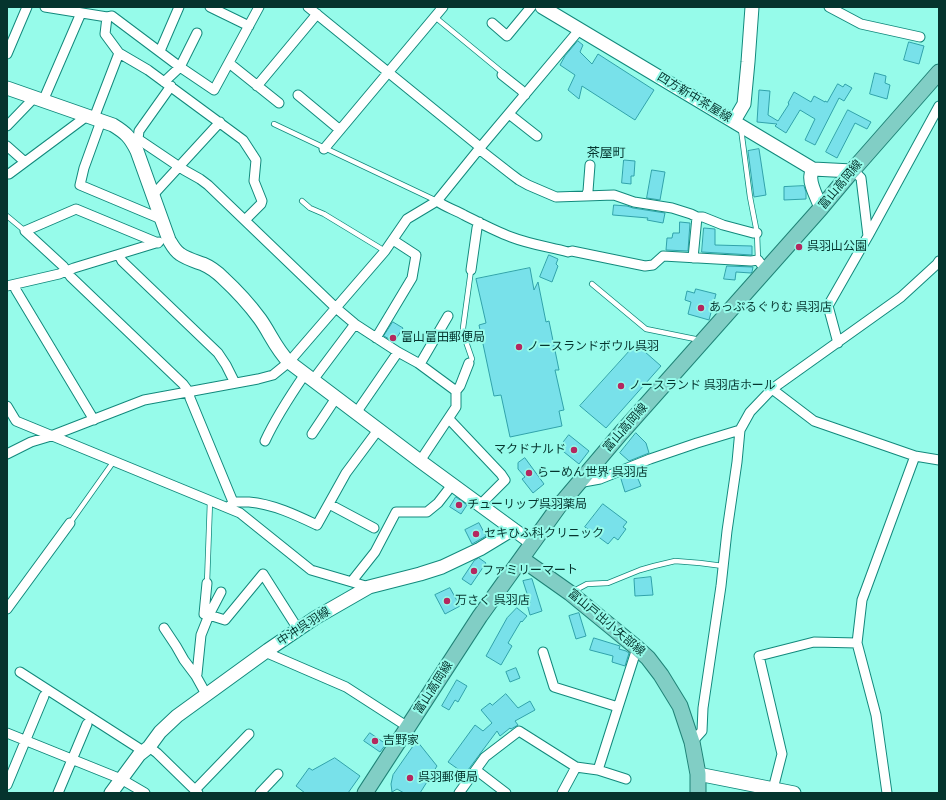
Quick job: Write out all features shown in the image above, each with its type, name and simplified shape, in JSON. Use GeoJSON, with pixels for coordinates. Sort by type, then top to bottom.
{"type":"FeatureCollection","features":[{"type":"Feature","properties":{"kind":"main road","name":"四方新中茶屋線"},"geometry":{"type":"LineString","coordinates":[[542,7],[813,169],[852,171]]}},
{"type":"Feature","properties":{"kind":"main road"},"geometry":{"type":"LineString","coordinates":[[737,123],[744,104],[752,7]]}},
{"type":"Feature","properties":{"kind":"main road","name":"富山高岡線"},"geometry":{"type":"LineString","coordinates":[[365,793],[480,616],[559,506],[621,433],[704,341],[763,264],[822,208],[852,171],[939,72]]}},
{"type":"Feature","properties":{"kind":"main road"},"geometry":{"type":"LineString","coordinates":[[7,88],[113,125],[134,138],[137,151],[161,219],[164,241],[181,255],[208,267],[223,278],[245,301],[260,320],[275,345],[289,362],[480,506],[532,543]]}},
{"type":"Feature","properties":{"kind":"main road"},"geometry":{"type":"LineString","coordinates":[[813,169],[810,175],[811,180],[815,194],[822,208]]}},
{"type":"Feature","properties":{"kind":"main road","name":"中沖呉羽線"},"geometry":{"type":"LineString","coordinates":[[111,793],[139,755],[177,716],[265,652],[315,618],[369,587],[442,567],[480,549],[513,529]]}},
{"type":"Feature","properties":{"kind":"main road","name":"富山戸出小矢部線"},"geometry":{"type":"LineString","coordinates":[[522,559],[570,593],[637,648],[648,658],[661,675],[680,706],[692,742],[698,774],[698,793]]}},
{"type":"Feature","properties":{"kind":"main road"},"geometry":{"type":"LineString","coordinates":[[698,774],[794,793]]}},
{"type":"Feature","properties":{"kind":"street"},"geometry":{"type":"LineString","coordinates":[[7,54],[27,7]]}},
{"type":"Feature","properties":{"kind":"street"},"geometry":{"type":"LineString","coordinates":[[46,7],[81,13],[111,13],[180,67],[214,90],[260,7]]}},
{"type":"Feature","properties":{"kind":"street"},"geometry":{"type":"LineString","coordinates":[[160,51],[179,7]]}},
{"type":"Feature","properties":{"kind":"street"},"geometry":{"type":"LineString","coordinates":[[210,7],[249,26]]}},
{"type":"Feature","properties":{"kind":"street"},"geometry":{"type":"LineString","coordinates":[[308,7],[511,174],[528,185],[556,197],[614,195],[634,202],[672,208],[723,225],[757,233]]}},
{"type":"Feature","properties":{"kind":"street"},"geometry":{"type":"LineString","coordinates":[[324,149],[443,7]]}},
{"type":"Feature","properties":{"kind":"street"},"geometry":{"type":"LineString","coordinates":[[492,23],[507,36],[531,7]]}},
{"type":"Feature","properties":{"kind":"street"},"geometry":{"type":"LineString","coordinates":[[829,7],[861,24],[920,37]]}},
{"type":"Feature","properties":{"kind":"street"},"geometry":{"type":"LineString","coordinates":[[7,126],[39,100],[81,13]]}},
{"type":"Feature","properties":{"kind":"street"},"geometry":{"type":"LineString","coordinates":[[111,13],[105,34],[119,53],[148,70],[220,122],[243,140],[256,160],[254,181],[262,201],[261,204],[245,220]]}},
{"type":"Feature","properties":{"kind":"street"},"geometry":{"type":"LineString","coordinates":[[257,86],[317,14]]}},
{"type":"Feature","properties":{"kind":"street"},"geometry":{"type":"LineString","coordinates":[[7,454],[30,442],[51,436],[144,400],[273,375],[289,362],[385,251],[407,219],[437,201],[580,29]]}},
{"type":"Feature","properties":{"kind":"street"},"geometry":{"type":"LineString","coordinates":[[197,33],[180,67],[167,84],[134,138],[208,185],[336,308],[355,324],[398,352],[420,364],[456,391]]}},
{"type":"Feature","properties":{"kind":"street"},"geometry":{"type":"LineString","coordinates":[[119,53],[94,118],[87,161],[80,184],[161,219]]}},
{"type":"Feature","properties":{"kind":"street"},"geometry":{"type":"LineString","coordinates":[[230,63],[279,103]]}},
{"type":"Feature","properties":{"kind":"street"},"geometry":{"type":"LineString","coordinates":[[502,75],[525,95]]}},
{"type":"Feature","properties":{"kind":"street"},"geometry":{"type":"LineString","coordinates":[[298,95],[340,130]]}},
{"type":"Feature","properties":{"kind":"street"},"geometry":{"type":"LineString","coordinates":[[838,343],[828,306],[939,106]]}},
{"type":"Feature","properties":{"kind":"street"},"geometry":{"type":"LineString","coordinates":[[509,114],[537,136]]}},
{"type":"Feature","properties":{"kind":"street"},"geometry":{"type":"LineString","coordinates":[[9,174],[25,162],[94,118]]}},
{"type":"Feature","properties":{"kind":"street"},"geometry":{"type":"LineString","coordinates":[[153,195],[220,122]]}},
{"type":"Feature","properties":{"kind":"street"},"geometry":{"type":"LineString","coordinates":[[7,146],[25,162]]}},
{"type":"Feature","properties":{"kind":"street"},"geometry":{"type":"LineString","coordinates":[[586,196],[588,190],[590,165]]}},
{"type":"Feature","properties":{"kind":"street"},"geometry":{"type":"LineString","coordinates":[[852,171],[859,175],[860,178],[868,236]]}},
{"type":"Feature","properties":{"kind":"street"},"geometry":{"type":"LineString","coordinates":[[437,201],[511,237],[568,252],[572,251],[645,266],[653,265],[663,256],[751,261],[763,264]]}},
{"type":"Feature","properties":{"kind":"street"},"geometry":{"type":"LineString","coordinates":[[164,241],[76,209],[24,231],[63,266],[67,272],[183,384],[189,392],[230,505],[311,570],[369,587]]}},
{"type":"Feature","properties":{"kind":"street"},"geometry":{"type":"LineString","coordinates":[[693,258],[697,217]]}},
{"type":"Feature","properties":{"kind":"street"},"geometry":{"type":"LineString","coordinates":[[472,270],[479,222]]}},
{"type":"Feature","properties":{"kind":"street"},"geometry":{"type":"LineString","coordinates":[[376,338],[412,278],[416,255],[393,240]]}},
{"type":"Feature","properties":{"kind":"street"},"geometry":{"type":"LineString","coordinates":[[11,286],[67,272],[74,268],[164,241]]}},
{"type":"Feature","properties":{"kind":"street"},"geometry":{"type":"LineString","coordinates":[[118,255],[122,261],[218,353],[235,383]]}},
{"type":"Feature","properties":{"kind":"street"},"geometry":{"type":"LineString","coordinates":[[692,742],[702,731],[703,708],[721,586],[731,502],[738,462],[740,430],[750,412],[772,389],[901,297],[939,261]]}},
{"type":"Feature","properties":{"kind":"street"},"geometry":{"type":"LineString","coordinates":[[11,286],[16,290],[94,420]]}},
{"type":"Feature","properties":{"kind":"street"},"geometry":{"type":"LineString","coordinates":[[420,364],[448,316]]}},
{"type":"Feature","properties":{"kind":"street"},"geometry":{"type":"LineString","coordinates":[[265,441],[284,405],[355,324]]}},
{"type":"Feature","properties":{"kind":"street"},"geometry":{"type":"LineString","coordinates":[[356,413],[398,352]]}},
{"type":"Feature","properties":{"kind":"street"},"geometry":{"type":"LineString","coordinates":[[420,461],[456,407],[456,391],[460,386],[469,362]]}},
{"type":"Feature","properties":{"kind":"street"},"geometry":{"type":"LineString","coordinates":[[772,389],[814,421],[915,456],[939,460]]}},
{"type":"Feature","properties":{"kind":"street"},"geometry":{"type":"LineString","coordinates":[[312,434],[336,398]]}},
{"type":"Feature","properties":{"kind":"street"},"geometry":{"type":"LineString","coordinates":[[7,406],[16,421],[210,501],[230,505],[249,502],[296,515],[317,525],[346,473],[378,430]]}},
{"type":"Feature","properties":{"kind":"street"},"geometry":{"type":"LineString","coordinates":[[449,419],[505,480],[480,506]]}},
{"type":"Feature","properties":{"kind":"street"},"geometry":{"type":"LineString","coordinates":[[578,484],[600,479],[650,458],[697,442],[740,430]]}},
{"type":"Feature","properties":{"kind":"street"},"geometry":{"type":"LineString","coordinates":[[887,793],[876,715],[857,643],[862,600],[915,456]]}},
{"type":"Feature","properties":{"kind":"street"},"geometry":{"type":"LineString","coordinates":[[352,581],[375,552],[396,512],[427,512],[438,503],[452,485]]}},
{"type":"Feature","properties":{"kind":"street"},"geometry":{"type":"LineString","coordinates":[[329,504],[374,528]]}},
{"type":"Feature","properties":{"kind":"street"},"geometry":{"type":"LineString","coordinates":[[7,609],[70,523]]}},
{"type":"Feature","properties":{"kind":"street"},"geometry":{"type":"LineString","coordinates":[[207,583],[204,614],[225,620],[263,574],[298,630]]}},
{"type":"Feature","properties":{"kind":"street"},"geometry":{"type":"LineString","coordinates":[[196,676],[201,635],[221,592]]}},
{"type":"Feature","properties":{"kind":"street"},"geometry":{"type":"LineString","coordinates":[[164,628],[196,676],[206,694]]}},
{"type":"Feature","properties":{"kind":"street"},"geometry":{"type":"LineString","coordinates":[[774,789],[782,754],[759,656],[814,642],[857,643]]}},
{"type":"Feature","properties":{"kind":"street"},"geometry":{"type":"LineString","coordinates":[[598,770],[637,648]]}},
{"type":"Feature","properties":{"kind":"street"},"geometry":{"type":"LineString","coordinates":[[265,652],[346,687],[408,726]]}},
{"type":"Feature","properties":{"kind":"street"},"geometry":{"type":"LineString","coordinates":[[543,652],[554,687],[618,707]]}},
{"type":"Feature","properties":{"kind":"street"},"geometry":{"type":"LineString","coordinates":[[20,672],[146,749],[157,753],[197,791],[249,734]]}},
{"type":"Feature","properties":{"kind":"street"},"geometry":{"type":"LineString","coordinates":[[7,785],[44,696]]}},
{"type":"Feature","properties":{"kind":"street"},"geometry":{"type":"LineString","coordinates":[[58,793],[87,724]]}},
{"type":"Feature","properties":{"kind":"street"},"geometry":{"type":"LineString","coordinates":[[459,793],[485,757],[519,731],[576,767],[598,770],[626,779]]}},
{"type":"Feature","properties":{"kind":"street"},"geometry":{"type":"LineString","coordinates":[[7,732],[121,778],[145,793]]}},
{"type":"Feature","properties":{"kind":"street"},"geometry":{"type":"LineString","coordinates":[[562,793],[576,767]]}},
{"type":"Feature","properties":{"kind":"street"},"geometry":{"type":"LineString","coordinates":[[476,770],[506,793]]}},
{"type":"Feature","properties":{"kind":"street"},"geometry":{"type":"LineString","coordinates":[[260,793],[278,774]]}},
{"type":"Feature","properties":{"kind":"lane"},"geometry":{"type":"LineString","coordinates":[[435,17],[503,73],[502,75]]}},
{"type":"Feature","properties":{"kind":"lane"},"geometry":{"type":"LineString","coordinates":[[737,123],[763,264]]}},
{"type":"Feature","properties":{"kind":"lane"},"geometry":{"type":"LineString","coordinates":[[274,124],[324,149],[437,201]]}},
{"type":"Feature","properties":{"kind":"lane"},"geometry":{"type":"LineString","coordinates":[[302,201],[310,208],[324,214],[385,251]]}},
{"type":"Feature","properties":{"kind":"lane"},"geometry":{"type":"LineString","coordinates":[[7,216],[24,231]]}},
{"type":"Feature","properties":{"kind":"lane"},"geometry":{"type":"LineString","coordinates":[[469,362],[472,359],[464,336],[463,328],[472,270]]}},
{"type":"Feature","properties":{"kind":"lane"},"geometry":{"type":"LineString","coordinates":[[592,284],[646,329],[704,341]]}},
{"type":"Feature","properties":{"kind":"lane"},"geometry":{"type":"LineString","coordinates":[[70,523],[114,461]]}},
{"type":"Feature","properties":{"kind":"lane"},"geometry":{"type":"LineString","coordinates":[[207,583],[210,501]]}},
{"type":"Feature","properties":{"kind":"lane"},"geometry":{"type":"LineString","coordinates":[[570,593],[587,584],[608,583],[640,570],[675,561],[723,566]]}},
{"type":"Feature","properties":{"kind":"building"},"geometry":{"type":"Polygon","coordinates":[[[578,41],[583,45],[580,52],[592,64],[598,54],[654,90],[635,120],[582,86],[579,99],[568,90],[575,75],[560,65],[565,56],[578,41]]]}},
{"type":"Feature","properties":{"kind":"building"},"geometry":{"type":"Polygon","coordinates":[[[909,42],[924,46],[919,64],[904,60],[909,42]]]}},
{"type":"Feature","properties":{"kind":"building"},"geometry":{"type":"Polygon","coordinates":[[[875,73],[886,76],[885,83],[890,85],[887,99],[870,94],[875,73]]]}},
{"type":"Feature","properties":{"kind":"building"},"geometry":{"type":"Polygon","coordinates":[[[838,84],[843,87],[845,84],[852,88],[844,101],[839,98],[815,145],[805,140],[815,119],[800,110],[786,133],[775,126],[777,124],[757,122],[759,90],[770,91],[768,115],[778,121],[789,104],[788,103],[794,92],[811,102],[814,96],[827,102],[838,84]]]}},
{"type":"Feature","properties":{"kind":"building"},"geometry":{"type":"Polygon","coordinates":[[[848,110],[871,122],[867,129],[855,123],[837,158],[826,152],[848,110]]]}},
{"type":"Feature","properties":{"kind":"building"},"geometry":{"type":"Polygon","coordinates":[[[759,149],[766,195],[754,197],[748,151],[759,149]]]}},
{"type":"Feature","properties":{"kind":"building"},"geometry":{"type":"Polygon","coordinates":[[[624,160],[635,161],[634,176],[631,176],[631,184],[622,183],[624,160]]]}},
{"type":"Feature","properties":{"kind":"building"},"geometry":{"type":"Polygon","coordinates":[[[652,170],[665,172],[660,200],[647,198],[652,170]]]}},
{"type":"Feature","properties":{"kind":"building"},"geometry":{"type":"Polygon","coordinates":[[[804,186],[806,199],[784,200],[784,187],[804,186]]]}},
{"type":"Feature","properties":{"kind":"building"},"geometry":{"type":"Polygon","coordinates":[[[614,205],[665,213],[663,223],[647,220],[648,218],[613,215],[614,205]]]}},
{"type":"Feature","properties":{"kind":"building"},"geometry":{"type":"Polygon","coordinates":[[[680,222],[690,223],[688,251],[666,250],[667,238],[672,238],[673,233],[679,233],[680,222]]]}},
{"type":"Feature","properties":{"kind":"building"},"geometry":{"type":"Polygon","coordinates":[[[704,228],[715,229],[715,245],[752,246],[752,255],[702,252],[704,228]]]}},
{"type":"Feature","properties":{"kind":"building"},"geometry":{"type":"Polygon","coordinates":[[[549,255],[558,259],[556,264],[558,266],[552,282],[540,277],[549,255]]]}},
{"type":"Feature","properties":{"kind":"building"},"geometry":{"type":"Polygon","coordinates":[[[727,266],[753,267],[751,273],[736,272],[735,280],[724,279],[727,266]]]}},
{"type":"Feature","properties":{"kind":"building","name":"ノースランドボウル呉羽"},"geometry":{"type":"Polygon","coordinates":[[[530,268],[534,290],[538,282],[546,322],[549,321],[559,370],[555,370],[564,410],[559,411],[562,426],[510,437],[501,395],[494,396],[479,325],[486,323],[476,279],[530,268]]]}},
{"type":"Feature","properties":{"kind":"building","name":"あっぷるぐりむ 呉羽店"},"geometry":{"type":"Polygon","coordinates":[[[696,289],[716,294],[709,320],[688,314],[691,302],[685,300],[687,291],[694,293],[696,289]]]}},
{"type":"Feature","properties":{"kind":"building"},"geometry":{"type":"Polygon","coordinates":[[[393,322],[403,328],[394,342],[384,336],[393,322]]]}},
{"type":"Feature","properties":{"kind":"building","name":"ノースランド 呉羽店ホール"},"geometry":{"type":"Polygon","coordinates":[[[636,344],[661,366],[606,428],[580,406],[636,344]]]}},
{"type":"Feature","properties":{"kind":"building"},"geometry":{"type":"Polygon","coordinates":[[[636,433],[646,443],[649,453],[629,461],[620,453],[636,433]]]}},
{"type":"Feature","properties":{"kind":"building","name":"マクドナルド"},"geometry":{"type":"Polygon","coordinates":[[[569,435],[589,451],[579,464],[559,448],[569,435]]]}},
{"type":"Feature","properties":{"kind":"building","name":"らーめん世界 呉羽店"},"geometry":{"type":"Polygon","coordinates":[[[525,458],[544,484],[533,493],[522,479],[525,477],[518,469],[518,463],[525,458]]]}},
{"type":"Feature","properties":{"kind":"building"},"geometry":{"type":"Polygon","coordinates":[[[636,474],[641,486],[625,492],[621,479],[636,474]]]}},
{"type":"Feature","properties":{"kind":"building","name":"チューリップ呉羽薬局"},"geometry":{"type":"Polygon","coordinates":[[[456,497],[467,505],[461,514],[450,507],[456,497]]]}},
{"type":"Feature","properties":{"kind":"building"},"geometry":{"type":"Polygon","coordinates":[[[603,504],[627,522],[623,527],[626,529],[618,540],[614,537],[608,544],[585,527],[603,504]]]}},
{"type":"Feature","properties":{"kind":"building","name":"セキひふ科クリニック"},"geometry":{"type":"Polygon","coordinates":[[[479,523],[486,536],[472,544],[465,530],[479,523]]]}},
{"type":"Feature","properties":{"kind":"building","name":"ファミリーマート"},"geometry":{"type":"Polygon","coordinates":[[[479,558],[486,563],[471,585],[462,579],[474,561],[479,558]]]}},
{"type":"Feature","properties":{"kind":"building"},"geometry":{"type":"Polygon","coordinates":[[[651,577],[653,595],[635,596],[634,579],[651,577]]]}},
{"type":"Feature","properties":{"kind":"building"},"geometry":{"type":"Polygon","coordinates":[[[532,579],[542,611],[530,615],[527,604],[530,603],[523,581],[532,579]]]}},
{"type":"Feature","properties":{"kind":"building","name":"万さく 呉羽店"},"geometry":{"type":"Polygon","coordinates":[[[450,588],[460,606],[445,614],[435,595],[450,588]]]}},
{"type":"Feature","properties":{"kind":"building"},"geometry":{"type":"Polygon","coordinates":[[[517,608],[527,616],[522,622],[521,621],[508,643],[512,646],[501,665],[486,656],[507,618],[517,608]]]}},
{"type":"Feature","properties":{"kind":"building"},"geometry":{"type":"Polygon","coordinates":[[[579,613],[586,636],[576,639],[569,616],[579,613]]]}},
{"type":"Feature","properties":{"kind":"building"},"geometry":{"type":"Polygon","coordinates":[[[594,638],[620,646],[619,649],[629,653],[625,666],[612,662],[613,656],[590,650],[594,638]]]}},
{"type":"Feature","properties":{"kind":"building"},"geometry":{"type":"Polygon","coordinates":[[[516,668],[520,678],[510,682],[506,672],[516,668]]]}},
{"type":"Feature","properties":{"kind":"building"},"geometry":{"type":"Polygon","coordinates":[[[457,680],[467,686],[458,702],[455,700],[449,710],[442,706],[457,680]]]}},
{"type":"Feature","properties":{"kind":"building"},"geometry":{"type":"Polygon","coordinates":[[[506,694],[518,708],[530,701],[535,710],[515,721],[518,725],[511,729],[510,728],[500,736],[497,731],[465,774],[448,762],[475,725],[483,731],[492,723],[481,710],[490,703],[492,705],[506,694]]]}},
{"type":"Feature","properties":{"kind":"building"},"geometry":{"type":"Polygon","coordinates":[[[370,733],[386,744],[380,752],[364,741],[370,733]]]}},
{"type":"Feature","properties":{"kind":"building"},"geometry":{"type":"Polygon","coordinates":[[[417,741],[437,766],[420,793],[404,793],[397,789],[392,792],[391,784],[393,775],[417,741]]]}},
{"type":"Feature","properties":{"kind":"building"},"geometry":{"type":"Polygon","coordinates":[[[335,758],[360,776],[348,793],[305,793],[296,786],[309,768],[312,770],[335,758]]]}},
{"type":"Feature","properties":{"kind":"place","name":"呉羽山公園"},"geometry":{"type":"Point","coordinates":[799,247]}},
{"type":"Feature","properties":{"kind":"place","name":"あっぷるぐりむ 呉羽店"},"geometry":{"type":"Point","coordinates":[701,308]}},
{"type":"Feature","properties":{"kind":"place","name":"富山富田郵便局"},"geometry":{"type":"Point","coordinates":[393,338]}},
{"type":"Feature","properties":{"kind":"place","name":"ノースランドボウル呉羽"},"geometry":{"type":"Point","coordinates":[519,347]}},
{"type":"Feature","properties":{"kind":"place","name":"ノースランド 呉羽店ホール"},"geometry":{"type":"Point","coordinates":[621,386]}},
{"type":"Feature","properties":{"kind":"place","name":"マクドナルド"},"geometry":{"type":"Point","coordinates":[574,450]}},
{"type":"Feature","properties":{"kind":"place","name":"らーめん世界 呉羽店"},"geometry":{"type":"Point","coordinates":[529,473]}},
{"type":"Feature","properties":{"kind":"place","name":"チューリップ呉羽薬局"},"geometry":{"type":"Point","coordinates":[459,505]}},
{"type":"Feature","properties":{"kind":"place","name":"セキひふ科クリニック"},"geometry":{"type":"Point","coordinates":[476,534]}},
{"type":"Feature","properties":{"kind":"place","name":"ファミリーマート"},"geometry":{"type":"Point","coordinates":[474,571]}},
{"type":"Feature","properties":{"kind":"place","name":"万さく 呉羽店"},"geometry":{"type":"Point","coordinates":[447,601]}},
{"type":"Feature","properties":{"kind":"place","name":"吉野家"},"geometry":{"type":"Point","coordinates":[375,741]}},
{"type":"Feature","properties":{"kind":"place","name":"呉羽郵便局"},"geometry":{"type":"Point","coordinates":[410,778]}},
{"type":"Feature","properties":{"kind":"district","name":"茶屋町"},"geometry":{"type":"Point","coordinates":[606,154]}}]}
